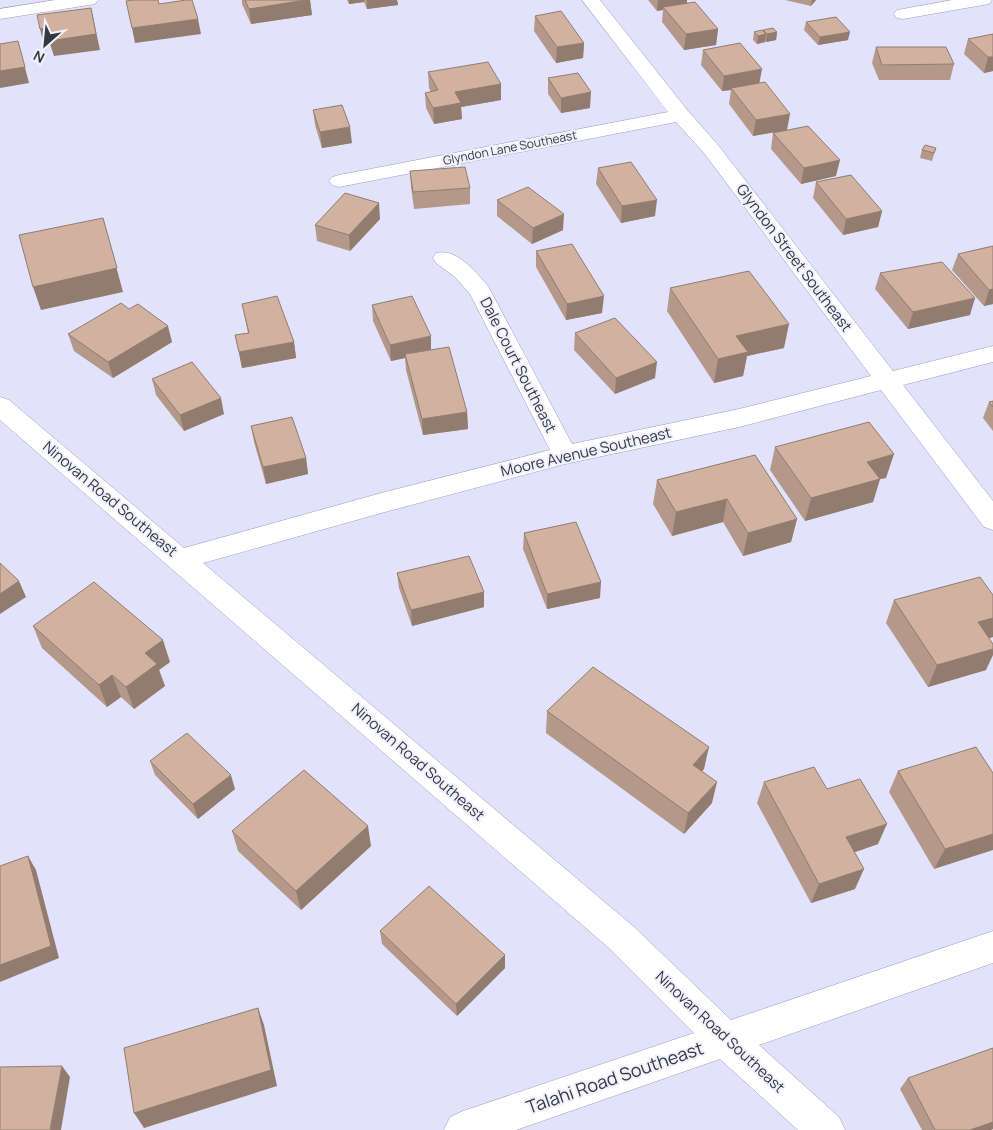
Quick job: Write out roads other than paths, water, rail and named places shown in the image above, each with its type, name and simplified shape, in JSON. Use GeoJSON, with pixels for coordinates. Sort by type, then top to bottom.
{"type":"FeatureCollection","features":[{"type":"Feature","properties":{"kind":"street"},"geometry":{"type":"LineString","coordinates":[[0,14],[90,0]]}},
{"type":"Feature","properties":{"kind":"street","name":"Glyndon Street Southeast"},"geometry":{"type":"LineString","coordinates":[[591,0],[681,115],[711,149],[993,520]]}},
{"type":"Feature","properties":{"kind":"street"},"geometry":{"type":"LineString","coordinates":[[903,14],[983,0]]}},
{"type":"Feature","properties":{"kind":"street","name":"Glyndon Lane Southeast"},"geometry":{"type":"LineString","coordinates":[[339,181],[681,115]]}},
{"type":"Feature","properties":{"kind":"street","name":"Dale Court Southeast"},"geometry":{"type":"LineString","coordinates":[[444,258],[463,272],[480,291],[565,455]]}},
{"type":"Feature","properties":{"kind":"street","name":"Moore Avenue Southeast"},"geometry":{"type":"LineString","coordinates":[[181,559],[385,502],[565,455],[739,418],[993,354]]}},
{"type":"Feature","properties":{"kind":"street","name":"Ninovan Road Southeast"},"geometry":{"type":"LineString","coordinates":[[0,406],[622,936],[726,1040],[826,1130]]}},
{"type":"Feature","properties":{"kind":"street","name":"Talahi Road Southeast"},"geometry":{"type":"LineString","coordinates":[[463,1130],[993,948]]}}]}
